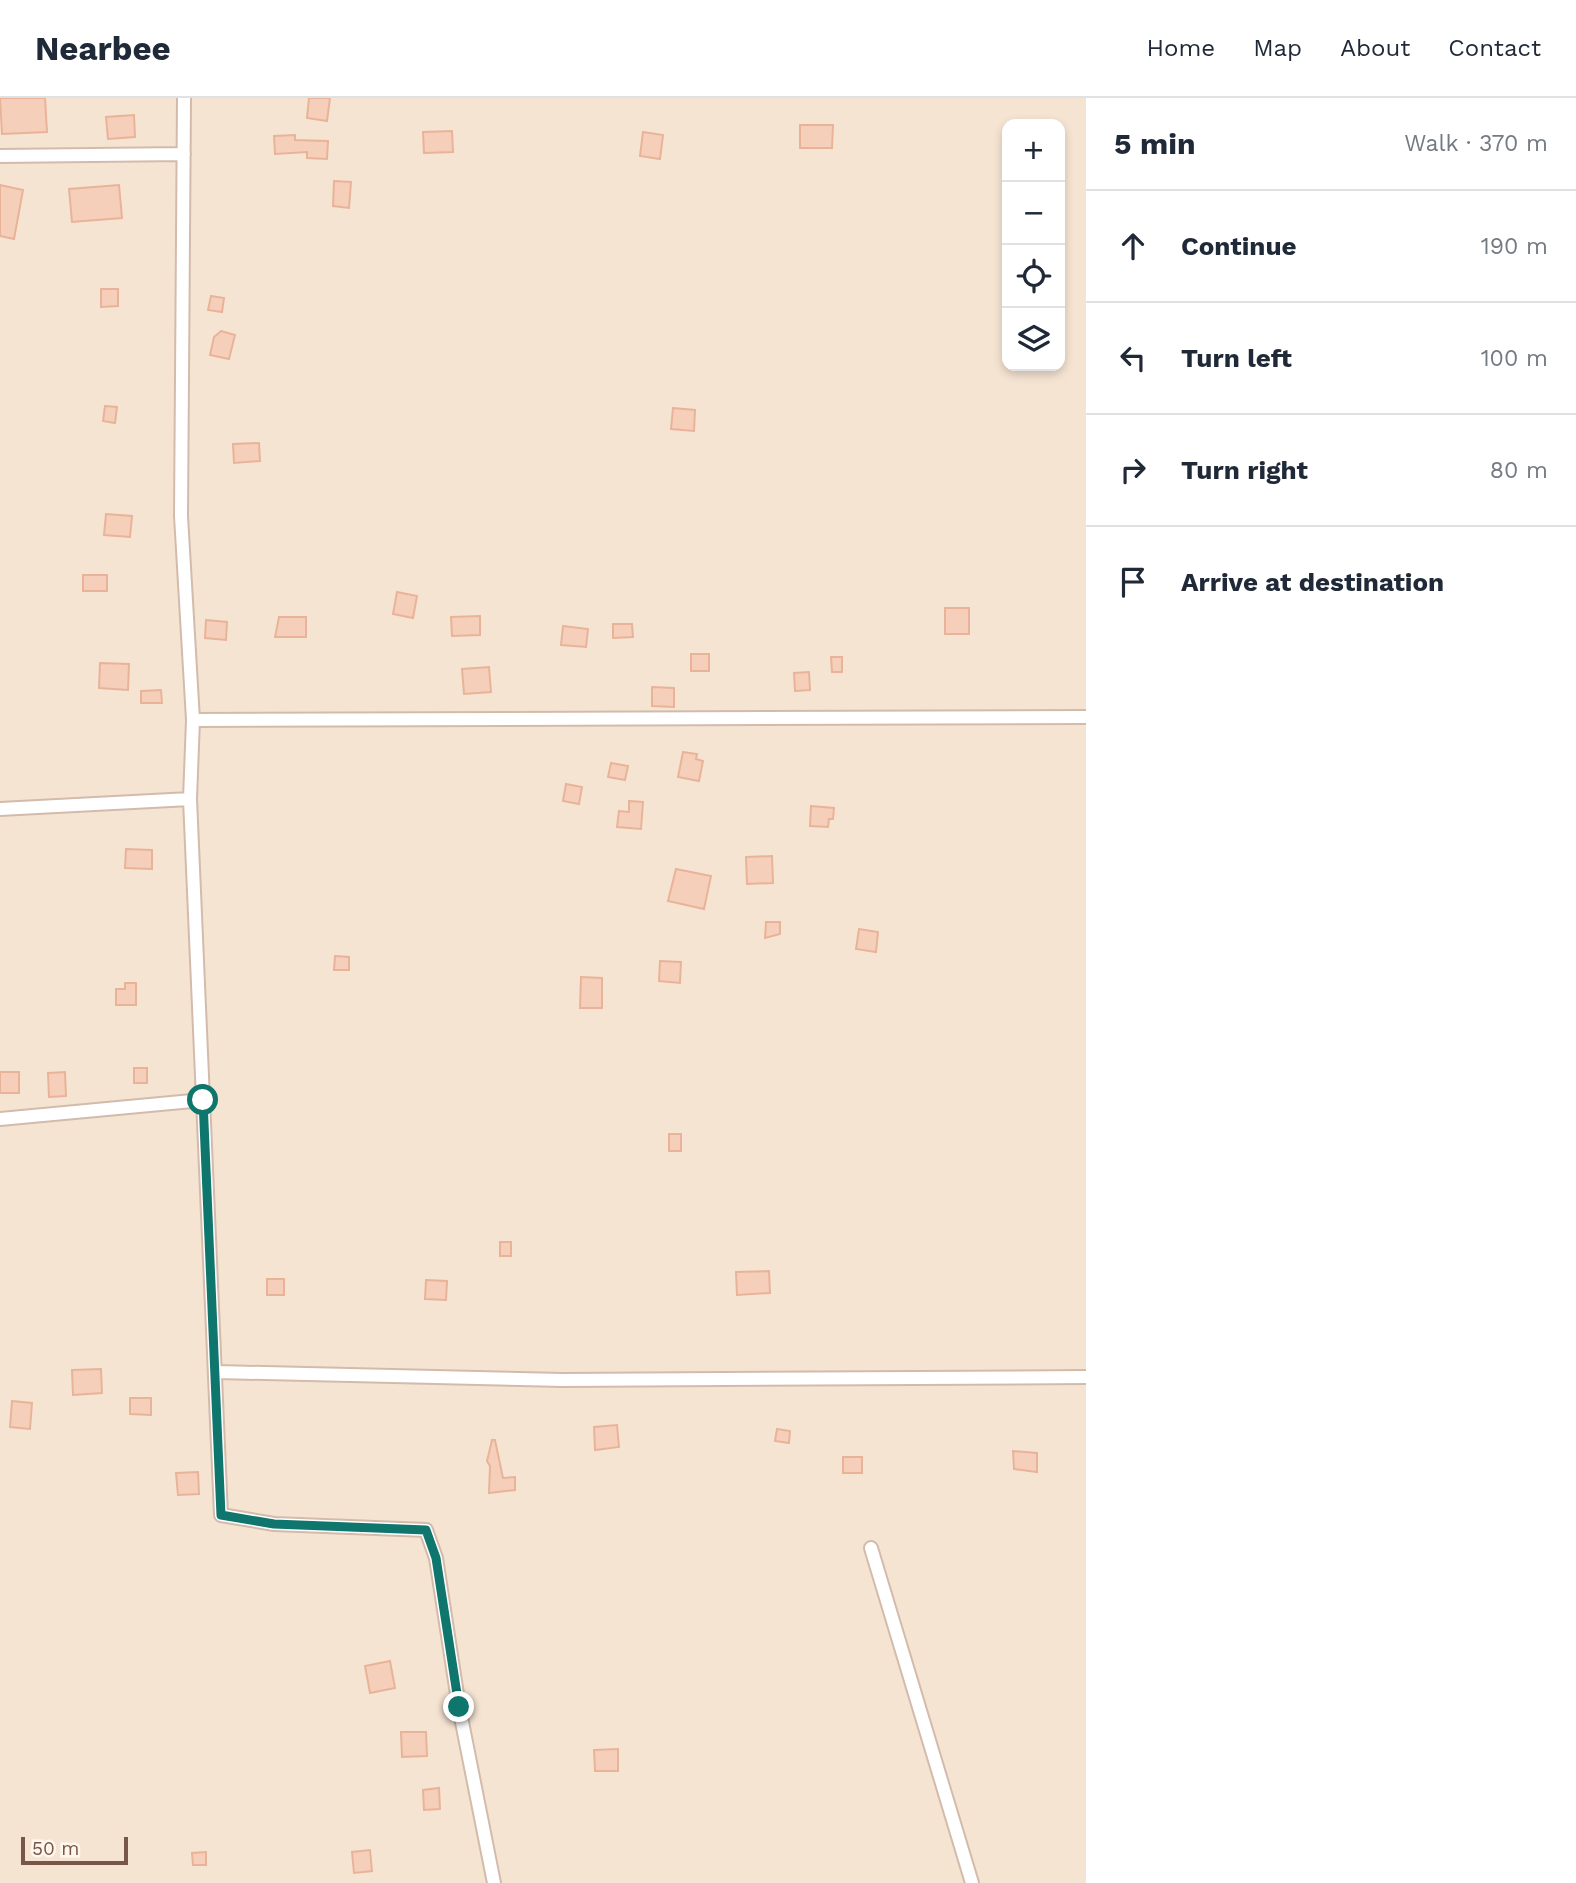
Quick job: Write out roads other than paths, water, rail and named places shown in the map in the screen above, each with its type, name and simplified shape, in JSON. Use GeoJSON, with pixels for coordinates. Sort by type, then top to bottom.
{"type":"FeatureCollection","features":[{"type":"Feature","properties":{"kind":"street"},"geometry":{"type":"LineString","coordinates":[[184,98],[181,516],[192,720],[190,799],[217,1372],[221,1515],[274,1524],[426,1530],[436,1558],[459,1707],[494,1883]]}},
{"type":"Feature","properties":{"kind":"street"},"geometry":{"type":"LineString","coordinates":[[0,156],[184,154]]}},
{"type":"Feature","properties":{"kind":"street"},"geometry":{"type":"LineString","coordinates":[[192,720],[1086,717]]}},
{"type":"Feature","properties":{"kind":"street"},"geometry":{"type":"LineString","coordinates":[[0,809],[190,799]]}},
{"type":"Feature","properties":{"kind":"street"},"geometry":{"type":"LineString","coordinates":[[0,1119],[203,1100]]}},
{"type":"Feature","properties":{"kind":"street"},"geometry":{"type":"LineString","coordinates":[[217,1372],[563,1380],[1086,1377]]}},
{"type":"Feature","properties":{"kind":"street"},"geometry":{"type":"LineString","coordinates":[[872,1548],[972,1883]]}}]}
